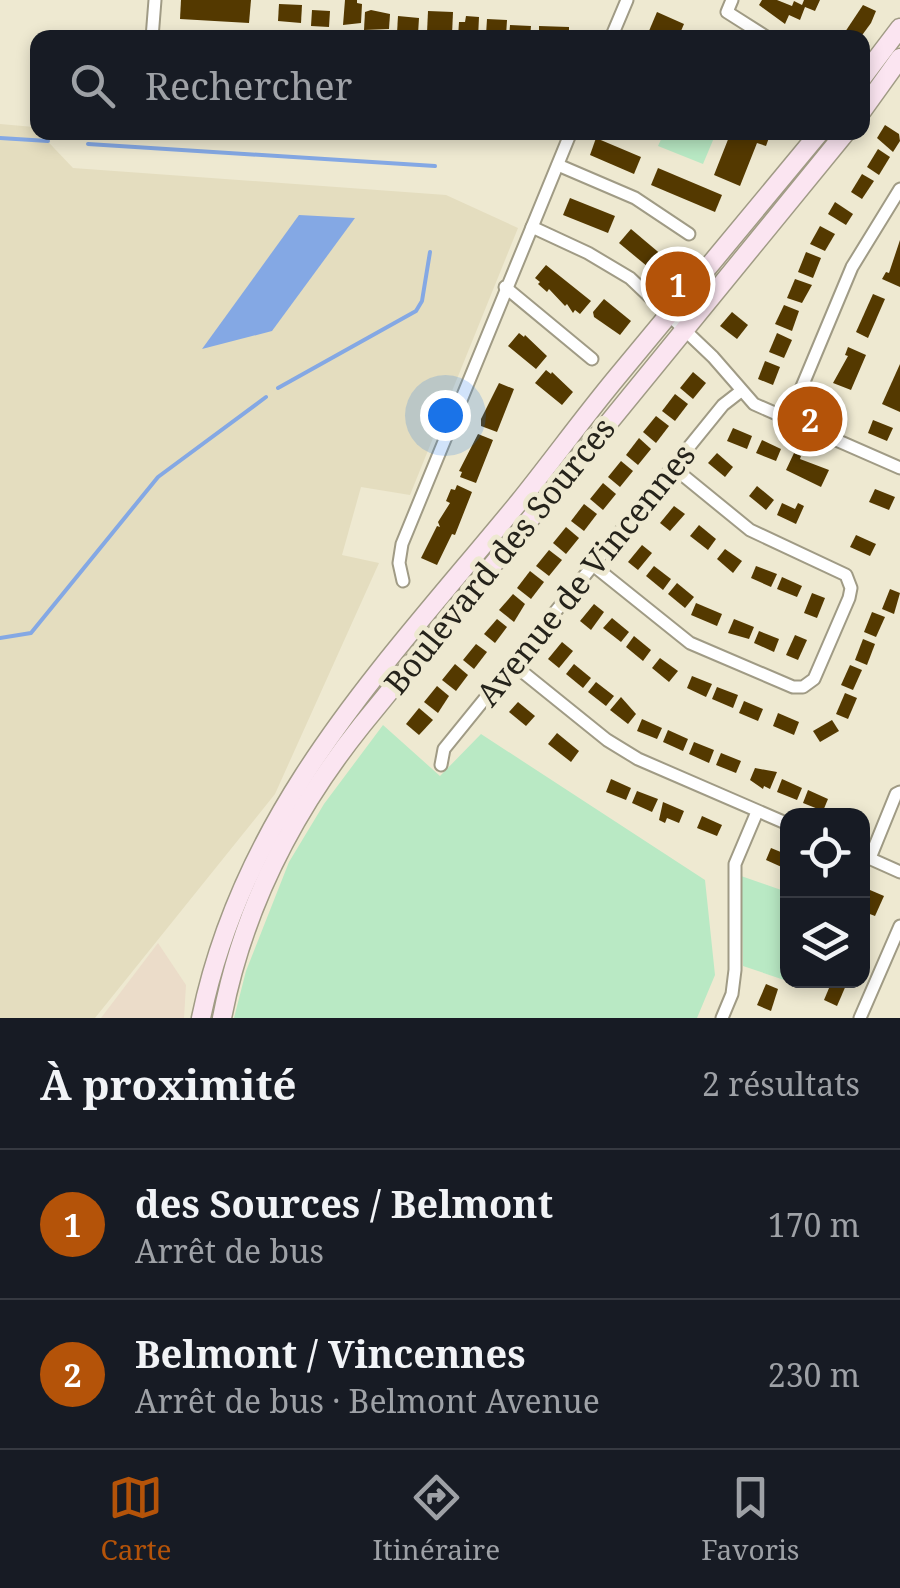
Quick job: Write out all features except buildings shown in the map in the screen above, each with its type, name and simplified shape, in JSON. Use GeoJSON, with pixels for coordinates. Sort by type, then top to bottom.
{"type":"FeatureCollection","features":[{"type":"Feature","properties":{"kind":"main road"},"geometry":{"type":"LineString","coordinates":[[870,67],[900,28]]}},
{"type":"Feature","properties":{"kind":"main road"},"geometry":{"type":"LineString","coordinates":[[870,100],[900,58]]}},
{"type":"Feature","properties":{"kind":"main road","name":"Boulevard des Sources"},"geometry":{"type":"LineString","coordinates":[[201,1018],[215,960],[238,894],[268,830],[304,770],[813,140]]}},
{"type":"Feature","properties":{"kind":"main road","name":"Boulevard des Sources"},"geometry":{"type":"LineString","coordinates":[[222,1018],[232,971],[261,890],[321,779],[839,140]]}},
{"type":"Feature","properties":{"kind":"street"},"geometry":{"type":"LineString","coordinates":[[152,30],[154,0]]}},
{"type":"Feature","properties":{"kind":"street"},"geometry":{"type":"LineString","coordinates":[[615,30],[627,0]]}},
{"type":"Feature","properties":{"kind":"street"},"geometry":{"type":"LineString","coordinates":[[732,0],[727,12],[755,30]]}},
{"type":"Feature","properties":{"kind":"street"},"geometry":{"type":"LineString","coordinates":[[403,581],[399,562],[402,544],[568,140]]}},
{"type":"Feature","properties":{"kind":"street"},"geometry":{"type":"LineString","coordinates":[[558,164],[631,196],[689,234]]}},
{"type":"Feature","properties":{"kind":"street"},"geometry":{"type":"LineString","coordinates":[[788,420],[856,259],[900,189]]}},
{"type":"Feature","properties":{"kind":"street"},"geometry":{"type":"LineString","coordinates":[[532,227],[627,276],[685,330],[754,404],[900,468]]}},
{"type":"Feature","properties":{"kind":"street"},"geometry":{"type":"LineString","coordinates":[[505,288],[592,359]]}},
{"type":"Feature","properties":{"kind":"street","name":"Avenue de Vincennes"},"geometry":{"type":"LineString","coordinates":[[441,765],[444,749],[723,405],[741,391]]}},
{"type":"Feature","properties":{"kind":"street"},"geometry":{"type":"LineString","coordinates":[[594,566],[695,646],[787,686],[803,687],[814,679],[849,598],[851,588],[846,575],[750,530],[674,468]]}},
{"type":"Feature","properties":{"kind":"street"},"geometry":{"type":"LineString","coordinates":[[514,664],[607,740],[638,759],[780,821]]}},
{"type":"Feature","properties":{"kind":"street"},"geometry":{"type":"LineString","coordinates":[[870,849],[899,789]]}},
{"type":"Feature","properties":{"kind":"street"},"geometry":{"type":"LineString","coordinates":[[722,1018],[732,994],[735,970],[735,864],[757,812]]}},
{"type":"Feature","properties":{"kind":"street"},"geometry":{"type":"LineString","coordinates":[[870,859],[900,872]]}},
{"type":"Feature","properties":{"kind":"street"},"geometry":{"type":"LineString","coordinates":[[860,1018],[900,926]]}},
{"type":"Feature","properties":{"kind":"shaded area"},"geometry":{"type":"Polygon","coordinates":[[[0,124],[30,127],[30,140],[46,140],[73,168],[446,195],[518,228],[410,495],[361,487],[342,555],[379,563],[275,794],[95,1018],[0,1018],[0,124]]]}},
{"type":"Feature","properties":{"kind":"shaded area"},"geometry":{"type":"Polygon","coordinates":[[[158,943],[186,985],[184,1018],[101,1018],[158,943]]]}},
{"type":"Feature","properties":{"kind":"green space"},"geometry":{"type":"Polygon","coordinates":[[[661,140],[713,140],[703,164],[658,146],[661,140]]]}},
{"type":"Feature","properties":{"kind":"green space"},"geometry":{"type":"Polygon","coordinates":[[[383,725],[440,776],[481,734],[705,880],[715,975],[697,1018],[234,1018],[246,971],[289,862],[324,804],[383,725]]]}},
{"type":"Feature","properties":{"kind":"green space"},"geometry":{"type":"Polygon","coordinates":[[[741,876],[780,890],[780,979],[743,966],[741,876]]]}},
{"type":"Feature","properties":{"kind":"water"},"geometry":{"type":"Polygon","coordinates":[[[299,215],[355,218],[272,331],[202,349],[299,215]]]}},
{"type":"Feature","properties":{"kind":"waterway"},"geometry":{"type":"LineString","coordinates":[[0,138],[30,140]]}},
{"type":"Feature","properties":{"kind":"waterway"},"geometry":{"type":"LineString","coordinates":[[32,140],[48,141]]}},
{"type":"Feature","properties":{"kind":"waterway"},"geometry":{"type":"LineString","coordinates":[[88,144],[435,166]]}},
{"type":"Feature","properties":{"kind":"waterway"},"geometry":{"type":"LineString","coordinates":[[278,388],[416,311],[422,301],[430,252]]}},
{"type":"Feature","properties":{"kind":"waterway"},"geometry":{"type":"LineString","coordinates":[[0,638],[31,633],[158,477],[266,397]]}},
{"type":"Feature","properties":{"kind":"place","name":"des Sources / Belmont"},"geometry":{"type":"Point","coordinates":[678,284]}},
{"type":"Feature","properties":{"kind":"place","name":"Belmont / Vincennes"},"geometry":{"type":"Point","coordinates":[810,419]}}]}
